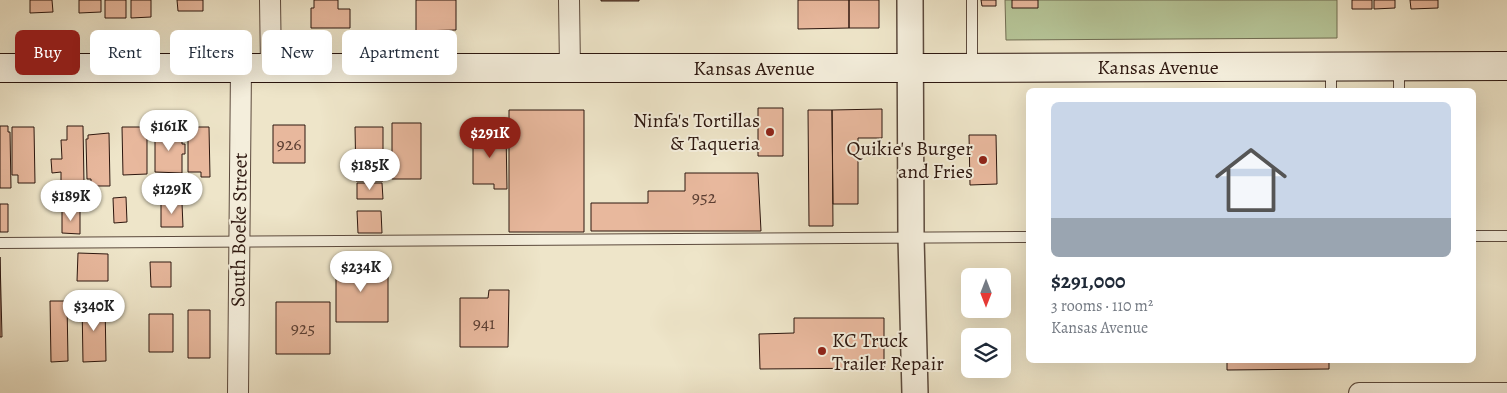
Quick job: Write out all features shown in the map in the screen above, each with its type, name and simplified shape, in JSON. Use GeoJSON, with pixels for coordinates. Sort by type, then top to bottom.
{"type":"FeatureCollection","features":[{"type":"Feature","properties":{"kind":"main road","name":"Kansas Avenue"},"geometry":{"type":"LineString","coordinates":[[332,67],[972,68],[1331,78],[1399,78],[1507,66]]}},
{"type":"Feature","properties":{"kind":"main road","name":"Kansas Avenue"},"geometry":{"type":"LineString","coordinates":[[0,68],[170,67]]}},
{"type":"Feature","properties":{"kind":"street"},"geometry":{"type":"LineString","coordinates":[[270,0],[270,30]]}},
{"type":"Feature","properties":{"kind":"street"},"geometry":{"type":"LineString","coordinates":[[568,0],[570,68]]}},
{"type":"Feature","properties":{"kind":"street"},"geometry":{"type":"LineString","coordinates":[[910,0],[911,237],[915,393]]}},
{"type":"Feature","properties":{"kind":"street","name":"South Boeke Street"},"geometry":{"type":"LineString","coordinates":[[238,393],[241,75]]}},
{"type":"Feature","properties":{"kind":"street"},"geometry":{"type":"LineString","coordinates":[[1359,393],[1507,393]]}},
{"type":"Feature","properties":{"kind":"lane"},"geometry":{"type":"LineString","coordinates":[[972,0],[972,68]]}},
{"type":"Feature","properties":{"kind":"lane"},"geometry":{"type":"LineString","coordinates":[[1476,236],[1507,236]]}},
{"type":"Feature","properties":{"kind":"lane"},"geometry":{"type":"LineString","coordinates":[[0,243],[1026,237]]}},
{"type":"Feature","properties":{"kind":"green space"},"geometry":{"type":"Polygon","coordinates":[[[1005,0],[1337,0],[1337,38],[1006,40],[1005,0]]]}},
{"type":"Feature","properties":{"kind":"building"},"geometry":{"type":"Polygon","coordinates":[[[30,0],[52,0],[53,12],[30,13],[30,0]]]}},
{"type":"Feature","properties":{"kind":"building"},"geometry":{"type":"Polygon","coordinates":[[[79,0],[101,0],[101,12],[79,13],[79,0]]]}},
{"type":"Feature","properties":{"kind":"building"},"geometry":{"type":"Polygon","coordinates":[[[105,0],[126,0],[126,18],[105,18],[105,0]]]}},
{"type":"Feature","properties":{"kind":"building"},"geometry":{"type":"Polygon","coordinates":[[[131,0],[151,0],[151,17],[131,18],[131,0]]]}},
{"type":"Feature","properties":{"kind":"building"},"geometry":{"type":"Polygon","coordinates":[[[177,0],[203,0],[203,11],[178,11],[177,0]]]}},
{"type":"Feature","properties":{"kind":"building"},"geometry":{"type":"Polygon","coordinates":[[[314,0],[338,0],[338,9],[350,9],[350,28],[311,28],[311,8],[314,8],[314,0]]]}},
{"type":"Feature","properties":{"kind":"building"},"geometry":{"type":"Polygon","coordinates":[[[416,0],[456,0],[456,30],[416,30],[416,0]]]}},
{"type":"Feature","properties":{"kind":"building"},"geometry":{"type":"Polygon","coordinates":[[[639,0],[639,1],[601,1],[639,0]]]}},
{"type":"Feature","properties":{"kind":"building"},"geometry":{"type":"Polygon","coordinates":[[[798,0],[849,0],[849,28],[798,29],[798,0]]]}},
{"type":"Feature","properties":{"kind":"building"},"geometry":{"type":"Polygon","coordinates":[[[849,0],[879,0],[879,28],[849,28],[849,0]]]}},
{"type":"Feature","properties":{"kind":"building"},"geometry":{"type":"Polygon","coordinates":[[[981,0],[996,0],[996,6],[982,6],[981,0]]]}},
{"type":"Feature","properties":{"kind":"building"},"geometry":{"type":"Polygon","coordinates":[[[1012,0],[1038,0],[1038,8],[1012,8],[1012,0]]]}},
{"type":"Feature","properties":{"kind":"building"},"geometry":{"type":"Polygon","coordinates":[[[1352,0],[1372,0],[1372,9],[1352,9],[1352,0]]]}},
{"type":"Feature","properties":{"kind":"building"},"geometry":{"type":"Polygon","coordinates":[[[1374,0],[1395,0],[1395,8],[1374,9],[1374,0]]]}},
{"type":"Feature","properties":{"kind":"building"},"geometry":{"type":"Polygon","coordinates":[[[1410,0],[1438,0],[1438,8],[1411,9],[1410,0]]]}},
{"type":"Feature","properties":{"kind":"building","name":"Ninfa's Tortillas & Taqueria"},"geometry":{"type":"Polygon","coordinates":[[[758,108],[783,108],[783,156],[758,156],[758,108]]]}},
{"type":"Feature","properties":{"kind":"building"},"geometry":{"type":"Polygon","coordinates":[[[882,109],[882,138],[858,138],[858,204],[833,204],[832,110],[882,109]]]}},
{"type":"Feature","properties":{"kind":"building"},"geometry":{"type":"Polygon","coordinates":[[[509,110],[584,110],[584,232],[509,232],[509,110]]]}},
{"type":"Feature","properties":{"kind":"building"},"geometry":{"type":"Polygon","coordinates":[[[808,110],[832,110],[833,226],[809,226],[808,110]]]}},
{"type":"Feature","properties":{"kind":"building"},"geometry":{"type":"Polygon","coordinates":[[[392,123],[421,123],[421,179],[392,179],[392,123]]]}},
{"type":"Feature","properties":{"kind":"building"},"geometry":{"type":"Polygon","coordinates":[[[273,125],[305,125],[305,163],[273,163],[273,125]]]}},
{"type":"Feature","properties":{"kind":"building"},"geometry":{"type":"Polygon","coordinates":[[[0,126],[8,126],[8,132],[10,132],[11,188],[0,188],[0,126]]]}},
{"type":"Feature","properties":{"kind":"building"},"geometry":{"type":"Polygon","coordinates":[[[67,126],[83,126],[84,183],[76,183],[76,189],[65,189],[65,184],[61,184],[61,172],[52,173],[51,159],[62,159],[61,140],[67,140],[67,126]]]}},
{"type":"Feature","properties":{"kind":"building"},"geometry":{"type":"Polygon","coordinates":[[[12,127],[34,127],[35,183],[18,183],[18,175],[12,175],[12,127]]]}},
{"type":"Feature","properties":{"kind":"building"},"geometry":{"type":"Polygon","coordinates":[[[122,127],[147,127],[147,174],[123,175],[122,127]]]}},
{"type":"Feature","properties":{"kind":"building"},"geometry":{"type":"Polygon","coordinates":[[[188,127],[209,127],[210,177],[201,177],[201,172],[188,172],[188,127]]]}},
{"type":"Feature","properties":{"kind":"building"},"geometry":{"type":"Polygon","coordinates":[[[355,127],[383,127],[383,181],[356,181],[355,127]]]}},
{"type":"Feature","properties":{"kind":"building"},"geometry":{"type":"Polygon","coordinates":[[[155,132],[182,132],[182,144],[185,144],[185,154],[182,154],[182,173],[155,172],[155,132]]]}},
{"type":"Feature","properties":{"kind":"building"},"geometry":{"type":"Polygon","coordinates":[[[473,132],[506,132],[507,189],[494,189],[494,184],[473,184],[473,132]]]}},
{"type":"Feature","properties":{"kind":"building"},"geometry":{"type":"Polygon","coordinates":[[[109,133],[110,186],[91,186],[91,179],[87,179],[86,139],[88,139],[88,135],[109,133]]]}},
{"type":"Feature","properties":{"kind":"building","name":"Quikie's Burger and Fries"},"geometry":{"type":"Polygon","coordinates":[[[969,135],[996,135],[997,184],[970,185],[969,135]]]}},
{"type":"Feature","properties":{"kind":"building"},"geometry":{"type":"Polygon","coordinates":[[[685,173],[758,173],[761,231],[591,231],[591,203],[648,203],[648,191],[685,191],[685,173]]]}},
{"type":"Feature","properties":{"kind":"building"},"geometry":{"type":"Polygon","coordinates":[[[357,183],[382,183],[383,199],[357,199],[357,183]]]}},
{"type":"Feature","properties":{"kind":"building"},"geometry":{"type":"Polygon","coordinates":[[[126,197],[127,222],[114,223],[113,198],[126,197]]]}},
{"type":"Feature","properties":{"kind":"building"},"geometry":{"type":"Polygon","coordinates":[[[182,203],[183,227],[161,227],[161,204],[182,203]]]}},
{"type":"Feature","properties":{"kind":"building"},"geometry":{"type":"Polygon","coordinates":[[[0,204],[8,204],[8,232],[0,232],[0,204]]]}},
{"type":"Feature","properties":{"kind":"building"},"geometry":{"type":"Polygon","coordinates":[[[62,210],[80,210],[80,234],[62,233],[62,210]]]}},
{"type":"Feature","properties":{"kind":"building"},"geometry":{"type":"Polygon","coordinates":[[[357,211],[381,211],[382,233],[358,233],[357,211]]]}},
{"type":"Feature","properties":{"kind":"building"},"geometry":{"type":"Polygon","coordinates":[[[78,253],[108,254],[108,281],[77,281],[78,253]]]}},
{"type":"Feature","properties":{"kind":"building"},"geometry":{"type":"Polygon","coordinates":[[[341,256],[360,256],[360,270],[388,270],[388,322],[336,322],[336,268],[341,268],[341,256]]]}},
{"type":"Feature","properties":{"kind":"building"},"geometry":{"type":"Polygon","coordinates":[[[0,257],[2,337],[0,337],[0,257]]]}},
{"type":"Feature","properties":{"kind":"building"},"geometry":{"type":"Polygon","coordinates":[[[150,262],[171,262],[171,287],[151,287],[150,262]]]}},
{"type":"Feature","properties":{"kind":"building"},"geometry":{"type":"Polygon","coordinates":[[[489,290],[509,290],[508,347],[460,347],[460,298],[488,298],[489,290]]]}},
{"type":"Feature","properties":{"kind":"building"},"geometry":{"type":"Polygon","coordinates":[[[50,301],[67,301],[68,361],[51,362],[50,301]]]}},
{"type":"Feature","properties":{"kind":"building"},"geometry":{"type":"Polygon","coordinates":[[[82,302],[105,302],[106,361],[83,362],[82,302]]]}},
{"type":"Feature","properties":{"kind":"building"},"geometry":{"type":"Polygon","coordinates":[[[276,302],[330,302],[330,354],[276,354],[276,302]]]}},
{"type":"Feature","properties":{"kind":"building"},"geometry":{"type":"Polygon","coordinates":[[[188,310],[210,310],[210,358],[188,358],[188,310]]]}},
{"type":"Feature","properties":{"kind":"building"},"geometry":{"type":"Polygon","coordinates":[[[149,314],[173,314],[173,352],[149,352],[149,314]]]}},
{"type":"Feature","properties":{"kind":"building","name":"KC Truck Trailer Repair"},"geometry":{"type":"Polygon","coordinates":[[[794,318],[884,318],[884,368],[760,369],[759,334],[794,333],[794,318]]]}},
{"type":"Feature","properties":{"kind":"building"},"geometry":{"type":"Polygon","coordinates":[[[1227,363],[1329,363],[1329,369],[1227,370],[1227,363]]]}},
{"type":"Feature","properties":{"kind":"place","name":"Ninfa's Tortillas & Taqueria"},"geometry":{"type":"Point","coordinates":[770,132]}},
{"type":"Feature","properties":{"kind":"place","name":"Quikie's Burger and Fries"},"geometry":{"type":"Point","coordinates":[983,160]}},
{"type":"Feature","properties":{"kind":"place","name":"KC Truck Trailer Repair"},"geometry":{"type":"Point","coordinates":[822,351]}}]}
